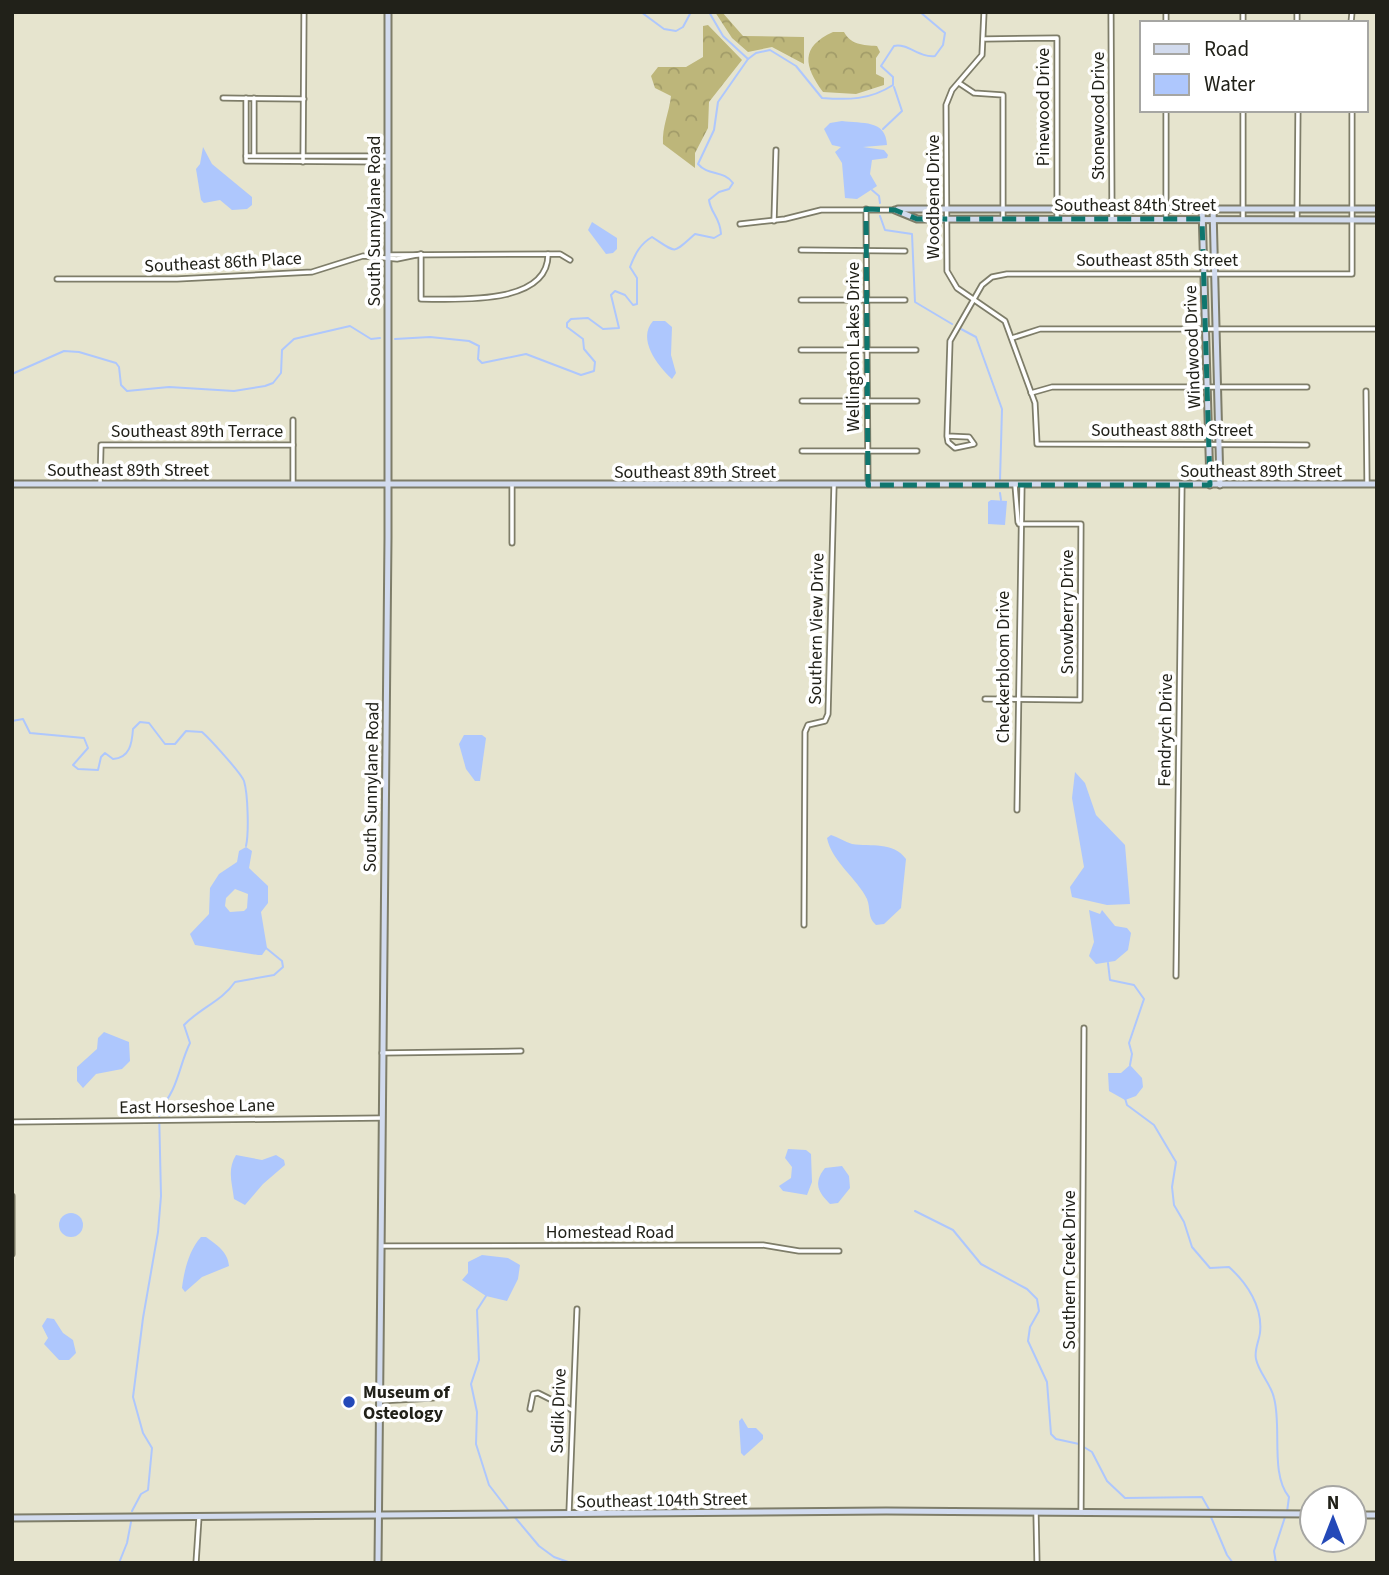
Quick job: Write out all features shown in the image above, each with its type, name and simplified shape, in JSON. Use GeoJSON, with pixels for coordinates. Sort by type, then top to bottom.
{"type":"FeatureCollection","features":[{"type":"Feature","properties":{"kind":"street"},"geometry":{"type":"LineString","coordinates":[[303,162],[304,12]]}},
{"type":"Feature","properties":{"kind":"street","name":"South Sunnylane Road"},"geometry":{"type":"LineString","coordinates":[[378,1563],[388,485],[388,12]]}},
{"type":"Feature","properties":{"kind":"street","name":"Woodbend Drive"},"geometry":{"type":"LineString","coordinates":[[985,12],[985,38],[980,59],[951,90],[946,106],[949,278],[957,288],[1003,318],[1037,411],[1037,444]]}},
{"type":"Feature","properties":{"kind":"street","name":"Stonewood Drive"},"geometry":{"type":"LineString","coordinates":[[1111,12],[1112,219]]}},
{"type":"Feature","properties":{"kind":"street","name":"Pinewood Drive"},"geometry":{"type":"LineString","coordinates":[[985,38],[1057,38],[1057,219]]}},
{"type":"Feature","properties":{"kind":"street"},"geometry":{"type":"LineString","coordinates":[[958,83],[974,93],[1003,95],[1003,219]]}},
{"type":"Feature","properties":{"kind":"street"},"geometry":{"type":"LineString","coordinates":[[223,98],[304,99]]}},
{"type":"Feature","properties":{"kind":"street"},"geometry":{"type":"LineString","coordinates":[[246,98],[246,158],[303,156],[388,159]]}},
{"type":"Feature","properties":{"kind":"street"},"geometry":{"type":"LineString","coordinates":[[254,98],[254,158]]}},
{"type":"Feature","properties":{"kind":"street"},"geometry":{"type":"LineString","coordinates":[[1166,112],[1166,219]]}},
{"type":"Feature","properties":{"kind":"street"},"geometry":{"type":"LineString","coordinates":[[1243,112],[1243,219]]}},
{"type":"Feature","properties":{"kind":"street"},"geometry":{"type":"LineString","coordinates":[[1297,219],[1298,112]]}},
{"type":"Feature","properties":{"kind":"street"},"geometry":{"type":"LineString","coordinates":[[1352,112],[1352,220]]}},
{"type":"Feature","properties":{"kind":"street"},"geometry":{"type":"LineString","coordinates":[[774,220],[776,150]]}},
{"type":"Feature","properties":{"kind":"street"},"geometry":{"type":"LineString","coordinates":[[254,158],[303,162],[344,159]]}},
{"type":"Feature","properties":{"kind":"street","name":"Windwood Drive"},"geometry":{"type":"LineString","coordinates":[[1202,208],[1210,485]]}},
{"type":"Feature","properties":{"kind":"street","name":"Windwood Drive"},"geometry":{"type":"LineString","coordinates":[[1213,208],[1220,485]]}},
{"type":"Feature","properties":{"kind":"street","name":"Wellington Lakes Drive"},"geometry":{"type":"LineString","coordinates":[[866,209],[868,485]]}},
{"type":"Feature","properties":{"kind":"street","name":"Southeast 84th Street"},"geometry":{"type":"LineString","coordinates":[[895,209],[917,219],[1377,220]]}},
{"type":"Feature","properties":{"kind":"street","name":"Southeast 84th Street"},"geometry":{"type":"LineString","coordinates":[[740,224],[821,210],[1377,209]]}},
{"type":"Feature","properties":{"kind":"street","name":"Southeast 85th Street"},"geometry":{"type":"LineString","coordinates":[[947,436],[948,347],[984,282],[999,275],[1352,274],[1352,220]]}},
{"type":"Feature","properties":{"kind":"street"},"geometry":{"type":"LineString","coordinates":[[801,250],[905,251]]}},
{"type":"Feature","properties":{"kind":"street"},"geometry":{"type":"LineString","coordinates":[[421,254],[421,299],[501,296],[541,277],[547,270],[548,254]]}},
{"type":"Feature","properties":{"kind":"street","name":"Southeast 86th Place"},"geometry":{"type":"LineString","coordinates":[[57,279],[177,279],[312,272],[363,256],[560,254],[570,260]]}},
{"type":"Feature","properties":{"kind":"street"},"geometry":{"type":"LineString","coordinates":[[801,300],[905,300]]}},
{"type":"Feature","properties":{"kind":"street"},"geometry":{"type":"LineString","coordinates":[[1012,338],[1040,330],[1377,329]]}},
{"type":"Feature","properties":{"kind":"street"},"geometry":{"type":"LineString","coordinates":[[801,350],[916,351]]}},
{"type":"Feature","properties":{"kind":"street"},"geometry":{"type":"LineString","coordinates":[[1031,393],[1052,387],[1307,387]]}},
{"type":"Feature","properties":{"kind":"street"},"geometry":{"type":"LineString","coordinates":[[1366,391],[1367,484]]}},
{"type":"Feature","properties":{"kind":"street"},"geometry":{"type":"LineString","coordinates":[[802,401],[917,401]]}},
{"type":"Feature","properties":{"kind":"street"},"geometry":{"type":"LineString","coordinates":[[293,420],[293,486]]}},
{"type":"Feature","properties":{"kind":"street"},"geometry":{"type":"LineString","coordinates":[[947,436],[971,437],[974,444],[967,448],[951,447],[947,436]]}},
{"type":"Feature","properties":{"kind":"street","name":"Southeast 88th Street"},"geometry":{"type":"LineString","coordinates":[[1037,444],[1307,445]]}},
{"type":"Feature","properties":{"kind":"street","name":"Southeast 89th Terrace"},"geometry":{"type":"LineString","coordinates":[[100,484],[101,445],[293,446]]}},
{"type":"Feature","properties":{"kind":"street"},"geometry":{"type":"LineString","coordinates":[[802,451],[917,451]]}},
{"type":"Feature","properties":{"kind":"street","name":"Southeast 89th Street"},"geometry":{"type":"LineString","coordinates":[[12,484],[1377,484]]}},
{"type":"Feature","properties":{"kind":"street","name":"Checkerbloom Drive"},"geometry":{"type":"LineString","coordinates":[[1017,810],[1019,485]]}},
{"type":"Feature","properties":{"kind":"street","name":"Fendrych Drive"},"geometry":{"type":"LineString","coordinates":[[1176,976],[1182,485]]}},
{"type":"Feature","properties":{"kind":"street"},"geometry":{"type":"LineString","coordinates":[[512,486],[512,543]]}},
{"type":"Feature","properties":{"kind":"street","name":"Southern View Drive"},"geometry":{"type":"LineString","coordinates":[[804,925],[805,732],[808,725],[822,722],[828,715],[834,486]]}},
{"type":"Feature","properties":{"kind":"street","name":"Snowberry Drive"},"geometry":{"type":"LineString","coordinates":[[1017,699],[1080,700],[1081,524],[1019,524]]}},
{"type":"Feature","properties":{"kind":"street"},"geometry":{"type":"LineString","coordinates":[[985,699],[1017,699]]}},
{"type":"Feature","properties":{"kind":"street","name":"Southern Creek Drive"},"geometry":{"type":"LineString","coordinates":[[1081,1511],[1084,1028]]}},
{"type":"Feature","properties":{"kind":"street"},"geometry":{"type":"LineString","coordinates":[[383,1053],[521,1051]]}},
{"type":"Feature","properties":{"kind":"street","name":"East Horseshoe Lane"},"geometry":{"type":"LineString","coordinates":[[12,1122],[382,1118]]}},
{"type":"Feature","properties":{"kind":"street"},"geometry":{"type":"LineString","coordinates":[[12,1196],[12,1254]]}},
{"type":"Feature","properties":{"kind":"street","name":"Homestead Road"},"geometry":{"type":"LineString","coordinates":[[381,1246],[763,1245],[799,1251],[839,1251]]}},
{"type":"Feature","properties":{"kind":"street","name":"Sudik Drive"},"geometry":{"type":"LineString","coordinates":[[569,1515],[577,1309]]}},
{"type":"Feature","properties":{"kind":"street"},"geometry":{"type":"LineString","coordinates":[[530,1409],[533,1394],[538,1393],[572,1410]]}},
{"type":"Feature","properties":{"kind":"street"},"geometry":{"type":"LineString","coordinates":[[379,1401],[433,1398]]}},
{"type":"Feature","properties":{"kind":"street"},"geometry":{"type":"LineString","coordinates":[[1036,1511],[1037,1563]]}},
{"type":"Feature","properties":{"kind":"street","name":"Southeast 104th Street"},"geometry":{"type":"LineString","coordinates":[[12,1518],[1036,1511],[1298,1514]]}},
{"type":"Feature","properties":{"kind":"street"},"geometry":{"type":"LineString","coordinates":[[196,1563],[199,1517]]}},
{"type":"Feature","properties":{"kind":"highlighted area"},"geometry":{"type":"Polygon","coordinates":[[[866,209],[895,210],[917,219],[1202,219],[1210,485],[868,485],[866,209]]]}},
{"type":"Feature","properties":{"kind":"green space"},"geometry":{"type":"Polygon","coordinates":[[[715,12],[722,12],[743,36],[804,37],[804,64],[772,47],[748,52],[732,38],[715,12]]]}},
{"type":"Feature","properties":{"kind":"green space"},"geometry":{"type":"Polygon","coordinates":[[[708,25],[742,60],[709,102],[708,128],[695,153],[695,168],[663,144],[671,96],[655,88],[651,76],[658,67],[686,67],[703,57],[703,26],[708,25]]]}},
{"type":"Feature","properties":{"kind":"green space"},"geometry":{"type":"Polygon","coordinates":[[[833,32],[844,32],[850,40],[877,46],[880,52],[876,58],[876,74],[884,78],[884,85],[856,94],[823,92],[812,74],[808,58],[815,44],[833,32]]]}},
{"type":"Feature","properties":{"kind":"water"},"geometry":{"type":"Polygon","coordinates":[[[842,121],[872,124],[886,137],[887,145],[863,147],[884,150],[888,155],[887,158],[872,160],[870,174],[877,186],[857,199],[845,198],[842,163],[835,152],[841,147],[832,145],[824,129],[830,123],[842,121]]]}},
{"type":"Feature","properties":{"kind":"water"},"geometry":{"type":"Polygon","coordinates":[[[203,147],[212,164],[252,197],[252,205],[247,209],[232,210],[220,200],[204,203],[201,200],[196,169],[200,164],[203,147]]]}},
{"type":"Feature","properties":{"kind":"water"},"geometry":{"type":"Polygon","coordinates":[[[592,222],[617,238],[617,249],[613,253],[606,254],[588,230],[592,222]]]}},
{"type":"Feature","properties":{"kind":"water"},"geometry":{"type":"Polygon","coordinates":[[[653,321],[665,321],[672,327],[671,355],[676,373],[672,379],[660,367],[648,344],[647,336],[653,321]]]}},
{"type":"Feature","properties":{"kind":"water"},"geometry":{"type":"Polygon","coordinates":[[[1007,501],[1005,525],[988,524],[988,502],[1007,501]]]}},
{"type":"Feature","properties":{"kind":"water"},"geometry":{"type":"Polygon","coordinates":[[[464,735],[482,735],[486,738],[480,781],[475,781],[466,769],[459,744],[464,735]]]}},
{"type":"Feature","properties":{"kind":"water"},"geometry":{"type":"Polygon","coordinates":[[[1075,772],[1085,783],[1096,815],[1125,845],[1130,904],[1107,905],[1072,897],[1070,887],[1084,867],[1072,798],[1075,772]]]}},
{"type":"Feature","properties":{"kind":"water"},"geometry":{"type":"Polygon","coordinates":[[[831,835],[852,844],[895,849],[906,859],[901,908],[884,924],[876,925],[871,919],[863,891],[830,847],[827,838],[831,835]]]}},
{"type":"Feature","properties":{"kind":"water"},"geometry":{"type":"Polygon","coordinates":[[[246,847],[252,851],[249,868],[268,886],[268,903],[261,912],[267,948],[262,955],[195,945],[190,934],[209,914],[210,888],[219,874],[237,862],[239,851],[246,847]],[[235,889],[226,898],[225,906],[230,912],[244,911],[247,908],[248,894],[235,889]]]}},
{"type":"Feature","properties":{"kind":"water"},"geometry":{"type":"Polygon","coordinates":[[[1089,910],[1100,914],[1102,910],[1115,926],[1127,928],[1131,933],[1128,950],[1115,961],[1096,964],[1089,956],[1094,942],[1089,910]]]}},
{"type":"Feature","properties":{"kind":"water"},"geometry":{"type":"Polygon","coordinates":[[[104,1032],[129,1042],[130,1061],[122,1069],[96,1074],[83,1088],[77,1081],[77,1067],[97,1049],[98,1038],[104,1032]]]}},
{"type":"Feature","properties":{"kind":"water"},"geometry":{"type":"Polygon","coordinates":[[[1130,1065],[1142,1078],[1143,1087],[1136,1096],[1125,1100],[1109,1091],[1108,1073],[1121,1073],[1130,1065]]]}},
{"type":"Feature","properties":{"kind":"water"},"geometry":{"type":"Polygon","coordinates":[[[788,1149],[806,1150],[811,1154],[812,1182],[807,1195],[783,1191],[779,1186],[791,1178],[792,1167],[785,1158],[788,1149]]]}},
{"type":"Feature","properties":{"kind":"water"},"geometry":{"type":"Polygon","coordinates":[[[236,1155],[262,1160],[276,1155],[284,1160],[285,1165],[263,1184],[245,1205],[234,1199],[231,1171],[236,1155]]]}},
{"type":"Feature","properties":{"kind":"water"},"geometry":{"type":"Polygon","coordinates":[[[842,1166],[849,1176],[850,1188],[838,1203],[830,1204],[818,1187],[819,1178],[825,1168],[842,1166]]]}},
{"type":"Feature","properties":{"kind":"water"},"geometry":{"type":"Polygon","coordinates":[[[71,1213],[79,1217],[83,1225],[79,1233],[71,1237],[63,1233],[59,1225],[63,1217],[71,1213]]]}},
{"type":"Feature","properties":{"kind":"water"},"geometry":{"type":"Polygon","coordinates":[[[201,1237],[206,1237],[221,1249],[229,1266],[202,1277],[185,1292],[182,1288],[190,1254],[201,1237]]]}},
{"type":"Feature","properties":{"kind":"water"},"geometry":{"type":"Polygon","coordinates":[[[482,1255],[508,1258],[520,1265],[518,1279],[507,1301],[486,1296],[462,1280],[468,1273],[468,1262],[482,1255]]]}},
{"type":"Feature","properties":{"kind":"water"},"geometry":{"type":"Polygon","coordinates":[[[47,1318],[54,1319],[63,1333],[73,1340],[76,1353],[69,1360],[59,1360],[44,1344],[48,1338],[42,1326],[47,1318]]]}},
{"type":"Feature","properties":{"kind":"water"},"geometry":{"type":"Polygon","coordinates":[[[742,1418],[748,1428],[756,1428],[763,1435],[763,1439],[744,1456],[741,1453],[739,1421],[742,1418]]]}},
{"type":"Feature","properties":{"kind":"waterway"},"geometry":{"type":"LineString","coordinates":[[641,12],[664,29],[676,31],[683,27],[691,12]]}},
{"type":"Feature","properties":{"kind":"waterway"},"geometry":{"type":"LineString","coordinates":[[709,12],[723,36],[748,59]]}},
{"type":"Feature","properties":{"kind":"waterway"},"geometry":{"type":"LineString","coordinates":[[395,339],[430,337],[469,341],[479,346],[478,359],[482,363],[526,354],[581,375],[594,371],[595,362],[584,349],[583,339],[567,327],[567,323],[571,319],[588,318],[603,329],[619,328],[611,295],[615,291],[625,295],[633,305],[637,304],[637,278],[630,267],[638,250],[652,237],[666,247],[675,249],[695,234],[714,238],[721,234],[709,200],[719,192],[729,189],[733,183],[725,176],[706,170],[698,164],[714,130],[718,102],[748,59],[756,53],[770,50],[796,66],[822,98],[850,99],[867,96],[893,85],[893,77],[881,66],[894,46],[935,56],[943,45],[945,33],[920,12]]}},
{"type":"Feature","properties":{"kind":"waterway"},"geometry":{"type":"LineString","coordinates":[[883,129],[902,111],[894,87]]}},
{"type":"Feature","properties":{"kind":"waterway"},"geometry":{"type":"LineString","coordinates":[[872,190],[879,196],[880,203]]}},
{"type":"Feature","properties":{"kind":"waterway"},"geometry":{"type":"LineString","coordinates":[[880,216],[885,230],[912,234],[915,302],[952,324]]}},
{"type":"Feature","properties":{"kind":"waterway"},"geometry":{"type":"LineString","coordinates":[[12,374],[64,351],[79,352],[116,363],[121,385],[127,391],[169,387],[234,391],[273,383],[281,373],[282,350],[294,339],[350,326],[371,339],[380,338]]}},
{"type":"Feature","properties":{"kind":"waterway"},"geometry":{"type":"LineString","coordinates":[[961,329],[976,337],[1002,409],[1000,480]]}},
{"type":"Feature","properties":{"kind":"waterway"},"geometry":{"type":"LineString","coordinates":[[1000,493],[1001,500]]}},
{"type":"Feature","properties":{"kind":"waterway"},"geometry":{"type":"LineString","coordinates":[[12,721],[23,719],[30,733],[84,738],[88,748],[73,765],[78,769],[98,770],[101,757],[105,753],[113,759],[127,753],[133,729],[140,722],[149,723],[165,744],[175,744],[186,731],[202,732],[244,781],[248,814],[246,846]]}},
{"type":"Feature","properties":{"kind":"waterway"},"geometry":{"type":"LineString","coordinates":[[132,1511],[141,1494],[148,1490],[152,1448],[143,1433],[133,1397],[158,1232],[161,1196],[159,1109],[174,1086],[190,1043],[184,1025],[230,989],[235,982],[274,975],[283,967],[282,961],[266,948]]}},
{"type":"Feature","properties":{"kind":"waterway"},"geometry":{"type":"LineString","coordinates":[[1108,963],[1110,980],[1134,985],[1144,999],[1129,1043],[1132,1054],[1130,1065]]}},
{"type":"Feature","properties":{"kind":"waterway"},"geometry":{"type":"LineString","coordinates":[[1125,1098],[1127,1105],[1154,1125],[1176,1162],[1172,1187],[1174,1205],[1184,1222],[1192,1247],[1210,1268],[1229,1267],[1248,1288],[1256,1305],[1260,1323],[1256,1359],[1274,1398],[1278,1463],[1283,1487],[1289,1497],[1287,1512]]}},
{"type":"Feature","properties":{"kind":"waterway"},"geometry":{"type":"LineString","coordinates":[[915,1211],[953,1230],[981,1264],[1027,1289],[1037,1299],[1039,1311],[1030,1327],[1028,1341],[1047,1382],[1051,1434],[1056,1439],[1079,1444],[1092,1452],[1107,1481],[1125,1498],[1202,1497],[1210,1511]]}},
{"type":"Feature","properties":{"kind":"waterway"},"geometry":{"type":"LineString","coordinates":[[486,1296],[477,1310],[479,1360],[471,1384],[477,1412],[476,1444],[489,1485],[509,1511]]}},
{"type":"Feature","properties":{"kind":"waterway"},"geometry":{"type":"LineString","coordinates":[[513,1515],[539,1546],[554,1557],[571,1563]]}},
{"type":"Feature","properties":{"kind":"waterway"},"geometry":{"type":"LineString","coordinates":[[1211,1517],[1233,1563]]}},
{"type":"Feature","properties":{"kind":"waterway"},"geometry":{"type":"LineString","coordinates":[[1276,1563],[1274,1551],[1285,1517]]}},
{"type":"Feature","properties":{"kind":"waterway"},"geometry":{"type":"LineString","coordinates":[[119,1563],[131,1522]]}},
{"type":"Feature","properties":{"kind":"place","name":"Museum of Osteology"},"geometry":{"type":"Point","coordinates":[349,1402]}}]}
